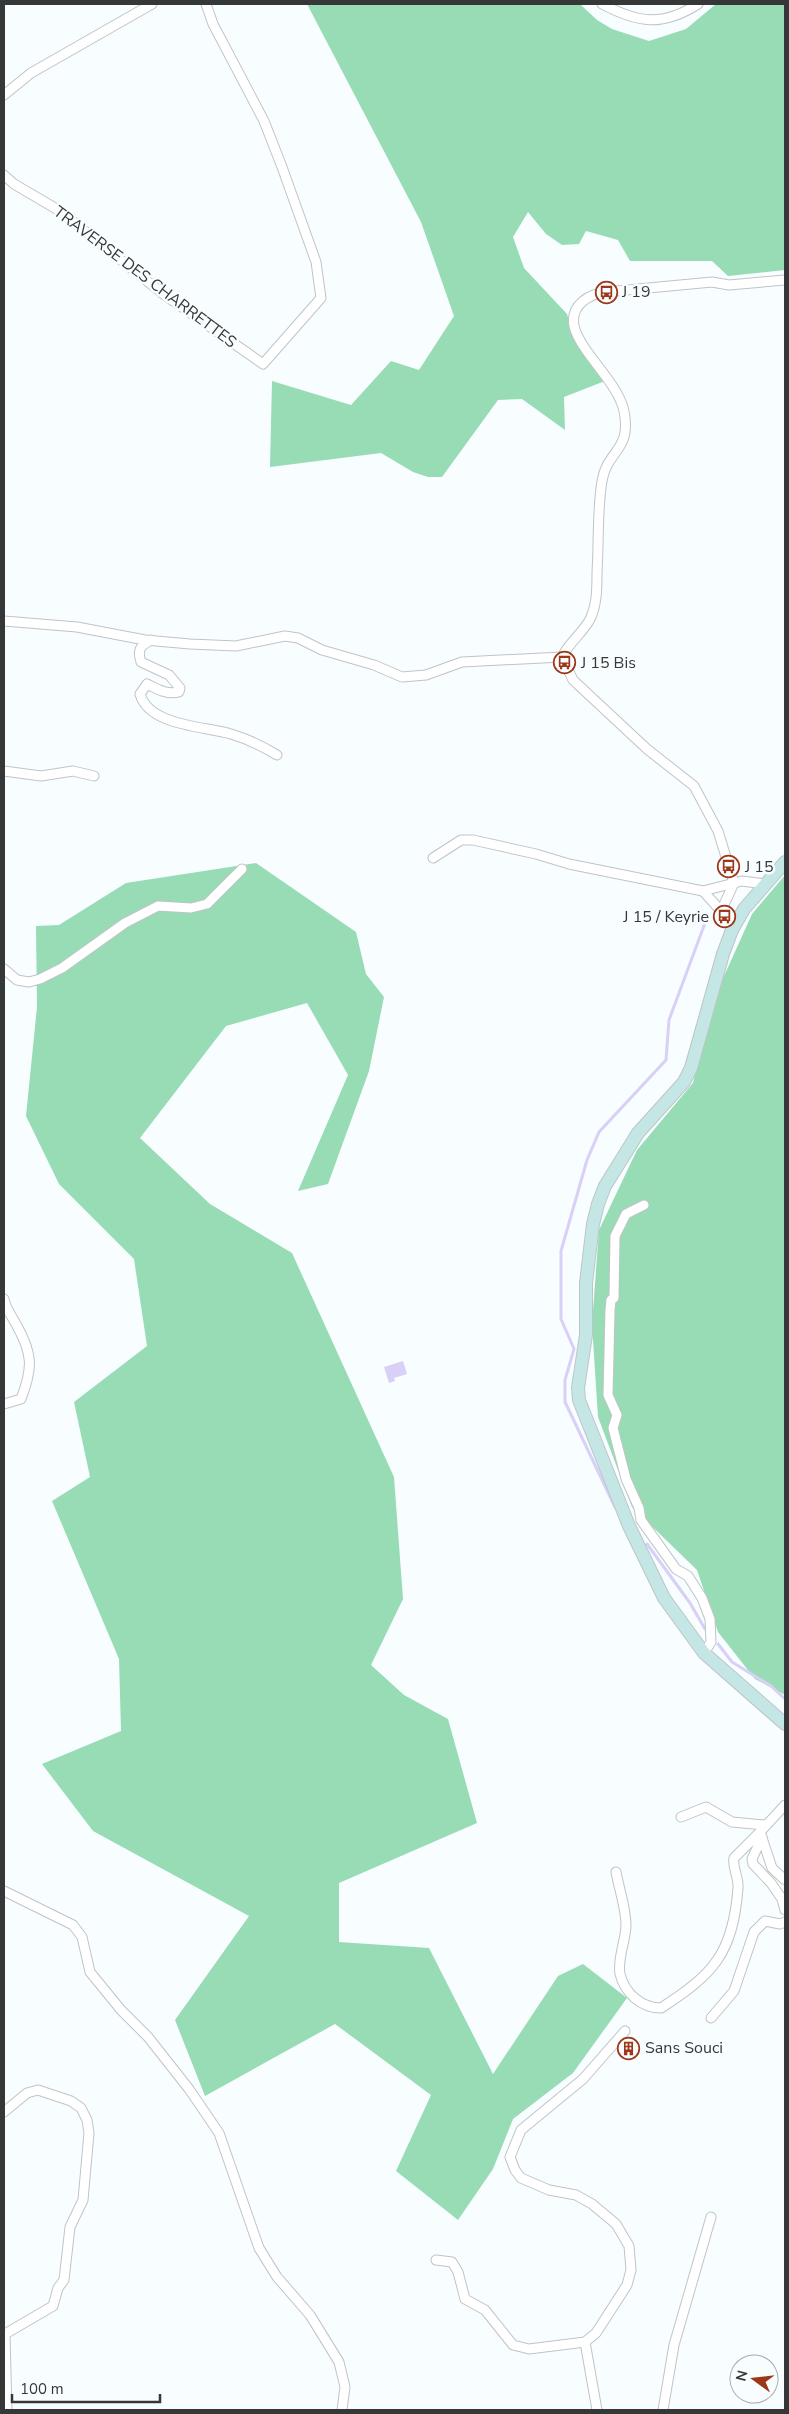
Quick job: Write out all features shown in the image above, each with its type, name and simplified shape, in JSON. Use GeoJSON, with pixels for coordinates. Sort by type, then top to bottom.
{"type":"FeatureCollection","features":[{"type":"Feature","properties":{"kind":"main road"},"geometry":{"type":"LineString","coordinates":[[785,862],[744,909],[732,930],[723,954],[691,1068],[684,1082],[638,1133],[605,1186],[593,1224],[586,1283],[586,1335],[578,1388],[579,1400],[629,1526],[647,1567],[664,1598],[704,1653],[785,1724]]}},
{"type":"Feature","properties":{"kind":"main road"},"geometry":{"type":"LineString","coordinates":[[740,1684],[785,1714]]}},
{"type":"Feature","properties":{"kind":"street"},"geometry":{"type":"LineString","coordinates":[[4,95],[32,72],[152,4]]}},
{"type":"Feature","properties":{"kind":"street","name":"TRAVERSE DES CHARRETTES"},"geometry":{"type":"LineString","coordinates":[[4,175],[14,184],[60,211],[162,293],[263,364],[321,298],[316,262],[264,121],[212,24],[206,4]]}},
{"type":"Feature","properties":{"kind":"street"},"geometry":{"type":"LineString","coordinates":[[602,4],[621,14],[651,21],[672,16],[698,4]]}},
{"type":"Feature","properties":{"kind":"street"},"geometry":{"type":"LineString","coordinates":[[562,657],[568,645],[591,620],[596,601],[602,477],[609,462],[622,445],[626,431],[624,409],[609,381],[574,326],[574,316],[578,306],[586,297],[594,293],[712,282],[728,285],[785,280]]}},
{"type":"Feature","properties":{"kind":"street"},"geometry":{"type":"LineString","coordinates":[[4,621],[77,626],[151,640],[236,646],[285,636],[298,638],[322,650],[374,665],[402,677],[426,675],[462,662],[562,657]]}},
{"type":"Feature","properties":{"kind":"street"},"geometry":{"type":"LineString","coordinates":[[151,640],[140,648],[138,653],[141,662],[169,675],[180,688],[179,692],[173,693],[162,691],[147,684],[142,688],[140,694],[142,703],[150,711],[164,718],[231,734],[259,743],[277,755]]}},
{"type":"Feature","properties":{"kind":"street"},"geometry":{"type":"LineString","coordinates":[[562,657],[573,680],[647,749],[694,786],[718,831],[734,883],[722,911]]}},
{"type":"Feature","properties":{"kind":"street"},"geometry":{"type":"LineString","coordinates":[[4,771],[41,776],[73,771],[94,776]]}},
{"type":"Feature","properties":{"kind":"street"},"geometry":{"type":"LineString","coordinates":[[433,858],[461,840],[473,840],[536,854],[570,864],[703,891],[742,881],[765,884]]}},
{"type":"Feature","properties":{"kind":"street"},"geometry":{"type":"LineString","coordinates":[[4,970],[17,980],[29,982],[40,979],[62,968],[124,923],[158,906],[191,908],[207,904],[242,869]]}},
{"type":"Feature","properties":{"kind":"street"},"geometry":{"type":"LineString","coordinates":[[703,891],[722,911],[732,930]]}},
{"type":"Feature","properties":{"kind":"street"},"geometry":{"type":"LineString","coordinates":[[644,1205],[626,1214],[615,1236],[614,1298],[610,1300],[608,1395],[617,1415],[613,1428],[626,1479],[639,1508],[641,1520],[676,1569],[688,1576],[702,1598],[710,1619],[711,1642],[704,1653]]}},
{"type":"Feature","properties":{"kind":"street"},"geometry":{"type":"LineString","coordinates":[[4,1299],[6,1308],[27,1345],[31,1375],[21,1399],[4,1404]]}},
{"type":"Feature","properties":{"kind":"street"},"geometry":{"type":"LineString","coordinates":[[629,1526],[641,1520]]}},
{"type":"Feature","properties":{"kind":"street"},"geometry":{"type":"LineString","coordinates":[[616,1872],[626,1922],[620,1975],[639,2003],[652,2008],[662,2008],[709,1973],[720,1958],[734,1915],[738,1886],[734,1858],[785,1805]]}},
{"type":"Feature","properties":{"kind":"street"},"geometry":{"type":"LineString","coordinates":[[682,1817],[706,1807],[732,1822],[762,1831]]}},
{"type":"Feature","properties":{"kind":"street"},"geometry":{"type":"LineString","coordinates":[[762,1831],[772,1868],[785,1880]]}},
{"type":"Feature","properties":{"kind":"street"},"geometry":{"type":"LineString","coordinates":[[762,1831],[752,1859],[753,1864],[776,1891],[785,1910]]}},
{"type":"Feature","properties":{"kind":"street"},"geometry":{"type":"LineString","coordinates":[[4,1891],[73,1925],[82,1937],[90,1972],[172,2067],[219,2133],[259,2248],[277,2277],[310,2315],[339,2362],[345,2387],[342,2410]]}},
{"type":"Feature","properties":{"kind":"street"},"geometry":{"type":"LineString","coordinates":[[712,2018],[734,1990],[754,1932],[765,1921],[780,1924],[785,1922]]}},
{"type":"Feature","properties":{"kind":"street"},"geometry":{"type":"LineString","coordinates":[[436,2260],[452,2262],[458,2272],[466,2299],[485,2310],[513,2345],[529,2349],[585,2342],[596,2333],[627,2285],[631,2270],[629,2246],[616,2224],[592,2204],[576,2195],[549,2190],[521,2178],[515,2170],[510,2157],[521,2130],[583,2079],[625,2031]]}},
{"type":"Feature","properties":{"kind":"street"},"geometry":{"type":"LineString","coordinates":[[4,2112],[27,2093],[38,2090],[70,2101],[81,2108],[87,2120],[88,2133],[83,2200],[70,2227],[64,2280],[58,2288],[53,2306],[5,2334],[7,2410]]}},
{"type":"Feature","properties":{"kind":"street"},"geometry":{"type":"LineString","coordinates":[[663,2410],[674,2345],[711,2217]]}},
{"type":"Feature","properties":{"kind":"street"},"geometry":{"type":"LineString","coordinates":[[585,2342],[597,2410]]}},
{"type":"Feature","properties":{"kind":"green space"},"geometry":{"type":"Polygon","coordinates":[[[307,4],[580,4],[597,20],[612,29],[649,41],[686,29],[716,4],[785,4],[785,270],[728,276],[712,261],[630,261],[618,240],[586,231],[579,244],[562,245],[546,234],[528,212],[513,237],[524,268],[567,314],[572,331],[605,381],[564,397],[565,430],[522,399],[498,400],[442,477],[428,477],[413,472],[381,453],[270,467],[272,381],[351,405],[391,361],[419,370],[454,316],[421,222],[307,4]]]}},
{"type":"Feature","properties":{"kind":"green space"},"geometry":{"type":"Polygon","coordinates":[[[256,863],[356,932],[366,974],[384,997],[369,1071],[328,1184],[298,1191],[348,1075],[307,1003],[226,1026],[140,1138],[210,1204],[292,1253],[394,1477],[403,1599],[371,1665],[404,1695],[448,1719],[477,1823],[339,1883],[339,1942],[429,1948],[493,2074],[558,1976],[583,1964],[627,1998],[573,2073],[513,2119],[493,2169],[458,2220],[396,2171],[431,2095],[335,2024],[205,2096],[175,2020],[249,1916],[93,1831],[42,1764],[121,1731],[119,1659],[52,1501],[90,1477],[74,1402],[147,1346],[134,1259],[59,1184],[26,1116],[37,1007],[36,926],[59,925],[126,883],[256,863]]]}},
{"type":"Feature","properties":{"kind":"green space"},"geometry":{"type":"Polygon","coordinates":[[[785,875],[785,1695],[755,1679],[718,1632],[697,1570],[632,1507],[598,1417],[592,1324],[599,1230],[637,1150],[693,1083],[715,996],[752,914],[785,875]]]}},
{"type":"Feature","properties":{"kind":"shaded area"},"geometry":{"type":"Polygon","coordinates":[[[403,1361],[407,1374],[394,1378],[395,1381],[389,1383],[384,1367],[403,1361]]]}},
{"type":"Feature","properties":{"kind":"waterway"},"geometry":{"type":"LineString","coordinates":[[615,1507],[565,1402],[565,1380],[574,1349],[561,1319],[561,1251],[587,1160],[599,1132],[666,1060],[669,1020],[708,915]]}},
{"type":"Feature","properties":{"kind":"waterway"},"geometry":{"type":"LineString","coordinates":[[647,1544],[690,1603],[705,1629]]}},
{"type":"Feature","properties":{"kind":"waterway"},"geometry":{"type":"LineString","coordinates":[[718,1644],[732,1662],[771,1686],[785,1699]]}},
{"type":"Feature","properties":{"kind":"place","name":"J 19"},"geometry":{"type":"Point","coordinates":[606,292]}},
{"type":"Feature","properties":{"kind":"place","name":"J 15 Bis"},"geometry":{"type":"Point","coordinates":[565,663]}},
{"type":"Feature","properties":{"kind":"place","name":"J 15"},"geometry":{"type":"Point","coordinates":[729,867]}},
{"type":"Feature","properties":{"kind":"place","name":"J 15 / Keyrie"},"geometry":{"type":"Point","coordinates":[725,917]}},
{"type":"Feature","properties":{"kind":"place","name":"Sans Souci"},"geometry":{"type":"Point","coordinates":[629,2048]}}]}
